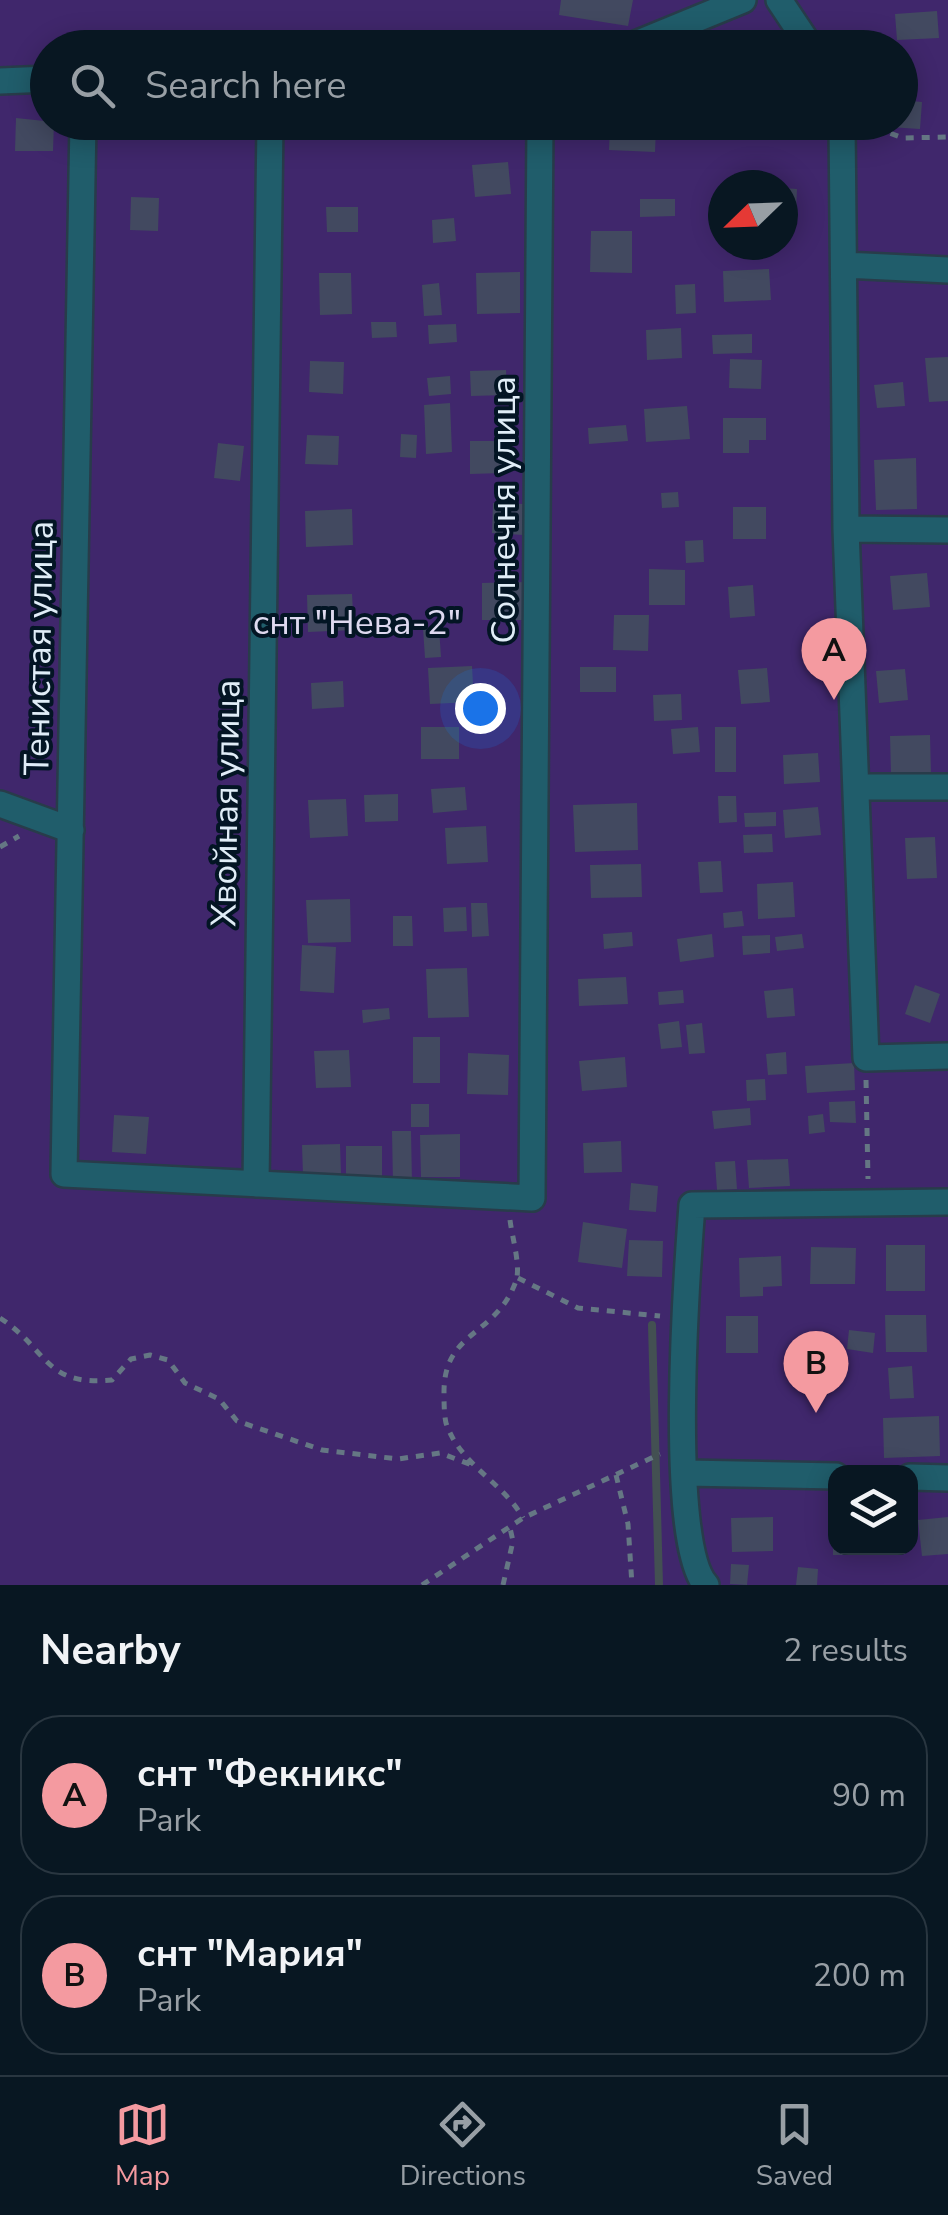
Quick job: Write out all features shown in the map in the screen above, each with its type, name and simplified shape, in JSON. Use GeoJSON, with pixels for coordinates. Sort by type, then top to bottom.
{"type":"FeatureCollection","features":[{"type":"Feature","properties":{"kind":"street"},"geometry":{"type":"LineString","coordinates":[[670,30],[742,0]]}},
{"type":"Feature","properties":{"kind":"street"},"geometry":{"type":"LineString","coordinates":[[780,0],[800,30]]}},
{"type":"Feature","properties":{"kind":"street"},"geometry":{"type":"LineString","coordinates":[[0,81],[30,80]]}},
{"type":"Feature","properties":{"kind":"street","name":"Тенистая улица"},"geometry":{"type":"LineString","coordinates":[[84,140],[64,1174],[256,1184]]}},
{"type":"Feature","properties":{"kind":"street","name":"Хвойная улица"},"geometry":{"type":"LineString","coordinates":[[256,1184],[270,140]]}},
{"type":"Feature","properties":{"kind":"street","name":"Солнечня улица"},"geometry":{"type":"LineString","coordinates":[[520,1198],[540,140]]}},
{"type":"Feature","properties":{"kind":"street"},"geometry":{"type":"LineString","coordinates":[[842,140],[846,529],[866,1058],[948,1056]]}},
{"type":"Feature","properties":{"kind":"street"},"geometry":{"type":"LineString","coordinates":[[844,264],[948,270]]}},
{"type":"Feature","properties":{"kind":"street"},"geometry":{"type":"LineString","coordinates":[[846,529],[948,530]]}},
{"type":"Feature","properties":{"kind":"street"},"geometry":{"type":"LineString","coordinates":[[856,787],[948,788]]}},
{"type":"Feature","properties":{"kind":"street"},"geometry":{"type":"LineString","coordinates":[[0,804],[70,830]]}},
{"type":"Feature","properties":{"kind":"street"},"geometry":{"type":"LineString","coordinates":[[256,1184],[520,1198]]}},
{"type":"Feature","properties":{"kind":"street"},"geometry":{"type":"LineString","coordinates":[[706,1585],[697,1575],[688,1538],[682,1317],[692,1205],[948,1202]]}},
{"type":"Feature","properties":{"kind":"street"},"geometry":{"type":"LineString","coordinates":[[686,1473],[828,1476]]}},
{"type":"Feature","properties":{"kind":"street"},"geometry":{"type":"LineString","coordinates":[[918,1477],[948,1478]]}},
{"type":"Feature","properties":{"kind":"path"},"geometry":{"type":"LineString","coordinates":[[918,138],[948,137]]}},
{"type":"Feature","properties":{"kind":"path"},"geometry":{"type":"LineString","coordinates":[[866,1058],[868,1202]]}},
{"type":"Feature","properties":{"kind":"path"},"geometry":{"type":"LineString","coordinates":[[472,1465],[446,1422],[447,1360],[458,1344],[497,1317],[518,1278],[520,1198]]}},
{"type":"Feature","properties":{"kind":"path"},"geometry":{"type":"LineString","coordinates":[[518,1278],[578,1308],[682,1317]]}},
{"type":"Feature","properties":{"kind":"path"},"geometry":{"type":"LineString","coordinates":[[0,1318],[24,1334],[44,1361],[72,1381],[112,1380],[131,1359],[150,1355],[168,1360],[185,1383],[219,1399],[237,1421],[322,1450],[398,1459],[440,1454],[472,1465],[511,1496],[523,1518]]}},
{"type":"Feature","properties":{"kind":"path"},"geometry":{"type":"LineString","coordinates":[[422,1585],[523,1518],[659,1454]]}},
{"type":"Feature","properties":{"kind":"path"},"geometry":{"type":"LineString","coordinates":[[616,1474],[628,1524],[632,1585]]}},
{"type":"Feature","properties":{"kind":"path"},"geometry":{"type":"LineString","coordinates":[[503,1585],[513,1541],[510,1528]]}},
{"type":"Feature","properties":{"kind":"green space","name":"снт \"Нева-2\""},"geometry":{"type":"Polygon","coordinates":[[[0,0],[948,0],[948,1585],[0,1585],[0,0]]]}},
{"type":"Feature","properties":{"kind":"building"},"geometry":{"type":"Polygon","coordinates":[[[561,0],[633,0],[628,26],[559,15],[561,0]]]}},
{"type":"Feature","properties":{"kind":"building"},"geometry":{"type":"Polygon","coordinates":[[[937,11],[939,38],[918,39],[918,30],[896,30],[895,14],[937,11]]]}},
{"type":"Feature","properties":{"kind":"building"},"geometry":{"type":"Polygon","coordinates":[[[918,102],[922,102],[918,129],[918,102]]]}},
{"type":"Feature","properties":{"kind":"building"},"geometry":{"type":"Polygon","coordinates":[[[16,118],[30,119],[30,140],[53,140],[53,151],[15,151],[16,118]]]}},
{"type":"Feature","properties":{"kind":"building"},"geometry":{"type":"Polygon","coordinates":[[[609,140],[656,140],[655,152],[609,150],[609,140]]]}},
{"type":"Feature","properties":{"kind":"building"},"geometry":{"type":"Polygon","coordinates":[[[508,162],[511,194],[475,197],[472,165],[508,162]]]}},
{"type":"Feature","properties":{"kind":"building"},"geometry":{"type":"Polygon","coordinates":[[[131,197],[159,198],[158,231],[130,230],[131,197]]]}},
{"type":"Feature","properties":{"kind":"building"},"geometry":{"type":"Polygon","coordinates":[[[640,199],[675,199],[675,216],[640,217],[640,199]]]}},
{"type":"Feature","properties":{"kind":"building"},"geometry":{"type":"Polygon","coordinates":[[[326,207],[358,207],[358,232],[327,232],[326,207]]]}},
{"type":"Feature","properties":{"kind":"building"},"geometry":{"type":"Polygon","coordinates":[[[454,218],[456,241],[433,243],[432,220],[454,218]]]}},
{"type":"Feature","properties":{"kind":"building"},"geometry":{"type":"Polygon","coordinates":[[[591,231],[632,231],[632,273],[590,272],[591,231]]]}},
{"type":"Feature","properties":{"kind":"building"},"geometry":{"type":"Polygon","coordinates":[[[769,269],[771,300],[724,302],[723,271],[769,269]]]}},
{"type":"Feature","properties":{"kind":"building"},"geometry":{"type":"Polygon","coordinates":[[[520,272],[520,313],[477,314],[476,273],[520,272]]]}},
{"type":"Feature","properties":{"kind":"building"},"geometry":{"type":"Polygon","coordinates":[[[319,273],[351,273],[352,314],[320,315],[319,273]]]}},
{"type":"Feature","properties":{"kind":"building"},"geometry":{"type":"Polygon","coordinates":[[[439,283],[442,315],[424,316],[422,285],[439,283]]]}},
{"type":"Feature","properties":{"kind":"building"},"geometry":{"type":"Polygon","coordinates":[[[695,284],[696,313],[676,314],[675,285],[695,284]]]}},
{"type":"Feature","properties":{"kind":"building"},"geometry":{"type":"Polygon","coordinates":[[[371,322],[396,322],[397,337],[372,338],[371,322]]]}},
{"type":"Feature","properties":{"kind":"building"},"geometry":{"type":"Polygon","coordinates":[[[456,324],[457,342],[429,344],[428,325],[456,324]]]}},
{"type":"Feature","properties":{"kind":"building"},"geometry":{"type":"Polygon","coordinates":[[[681,328],[682,358],[647,360],[646,330],[681,328]]]}},
{"type":"Feature","properties":{"kind":"building"},"geometry":{"type":"Polygon","coordinates":[[[752,334],[752,353],[713,354],[712,335],[752,334]]]}},
{"type":"Feature","properties":{"kind":"building"},"geometry":{"type":"Polygon","coordinates":[[[948,357],[948,401],[929,402],[925,358],[948,357]]]}},
{"type":"Feature","properties":{"kind":"building"},"geometry":{"type":"Polygon","coordinates":[[[730,359],[762,360],[761,389],[729,388],[730,359]]]}},
{"type":"Feature","properties":{"kind":"building"},"geometry":{"type":"Polygon","coordinates":[[[310,361],[344,362],[343,394],[309,392],[310,361]]]}},
{"type":"Feature","properties":{"kind":"building"},"geometry":{"type":"Polygon","coordinates":[[[506,370],[507,395],[471,396],[470,371],[506,370]]]}},
{"type":"Feature","properties":{"kind":"building"},"geometry":{"type":"Polygon","coordinates":[[[450,376],[451,394],[429,396],[427,378],[450,376]]]}},
{"type":"Feature","properties":{"kind":"building"},"geometry":{"type":"Polygon","coordinates":[[[903,382],[905,406],[877,408],[874,385],[903,382]]]}},
{"type":"Feature","properties":{"kind":"building"},"geometry":{"type":"Polygon","coordinates":[[[450,403],[452,452],[426,454],[424,405],[450,403]]]}},
{"type":"Feature","properties":{"kind":"building"},"geometry":{"type":"Polygon","coordinates":[[[687,406],[690,439],[646,442],[644,409],[687,406]]]}},
{"type":"Feature","properties":{"kind":"building"},"geometry":{"type":"Polygon","coordinates":[[[723,418],[766,418],[766,440],[749,440],[749,453],[723,453],[723,418]]]}},
{"type":"Feature","properties":{"kind":"building"},"geometry":{"type":"Polygon","coordinates":[[[626,425],[628,441],[589,444],[588,428],[626,425]]]}},
{"type":"Feature","properties":{"kind":"building"},"geometry":{"type":"Polygon","coordinates":[[[401,434],[417,435],[416,458],[400,457],[401,434]]]}},
{"type":"Feature","properties":{"kind":"building"},"geometry":{"type":"Polygon","coordinates":[[[307,435],[339,436],[338,465],[305,464],[307,435]]]}},
{"type":"Feature","properties":{"kind":"building"},"geometry":{"type":"Polygon","coordinates":[[[470,441],[503,441],[503,473],[470,474],[470,441]]]}},
{"type":"Feature","properties":{"kind":"building"},"geometry":{"type":"Polygon","coordinates":[[[218,443],[244,446],[240,481],[214,478],[218,443]]]}},
{"type":"Feature","properties":{"kind":"building"},"geometry":{"type":"Polygon","coordinates":[[[916,458],[917,509],[876,510],[874,460],[916,458]]]}},
{"type":"Feature","properties":{"kind":"building"},"geometry":{"type":"Polygon","coordinates":[[[678,492],[679,507],[662,508],[661,493],[678,492]]]}},
{"type":"Feature","properties":{"kind":"building"},"geometry":{"type":"Polygon","coordinates":[[[493,503],[524,504],[523,535],[492,533],[493,503]]]}},
{"type":"Feature","properties":{"kind":"building"},"geometry":{"type":"Polygon","coordinates":[[[733,507],[766,507],[766,539],[733,539],[733,507]]]}},
{"type":"Feature","properties":{"kind":"building"},"geometry":{"type":"Polygon","coordinates":[[[352,509],[353,545],[306,547],[305,511],[352,509]]]}},
{"type":"Feature","properties":{"kind":"building"},"geometry":{"type":"Polygon","coordinates":[[[703,540],[704,562],[686,563],[685,541],[703,540]]]}},
{"type":"Feature","properties":{"kind":"building"},"geometry":{"type":"Polygon","coordinates":[[[649,569],[685,570],[685,605],[649,605],[649,569]]]}},
{"type":"Feature","properties":{"kind":"building"},"geometry":{"type":"Polygon","coordinates":[[[927,573],[930,607],[893,610],[890,576],[927,573]]]}},
{"type":"Feature","properties":{"kind":"building"},"geometry":{"type":"Polygon","coordinates":[[[525,582],[525,620],[482,620],[482,583],[525,582]]]}},
{"type":"Feature","properties":{"kind":"building"},"geometry":{"type":"Polygon","coordinates":[[[753,585],[755,616],[730,618],[728,587],[753,585]]]}},
{"type":"Feature","properties":{"kind":"building"},"geometry":{"type":"Polygon","coordinates":[[[352,594],[354,630],[308,632],[307,595],[352,594]]]}},
{"type":"Feature","properties":{"kind":"building"},"geometry":{"type":"Polygon","coordinates":[[[614,615],[649,615],[648,651],[613,650],[614,615]]]}},
{"type":"Feature","properties":{"kind":"building"},"geometry":{"type":"Polygon","coordinates":[[[423,628],[439,628],[441,657],[425,658],[423,628]]]}},
{"type":"Feature","properties":{"kind":"building"},"geometry":{"type":"Polygon","coordinates":[[[472,666],[474,702],[430,704],[428,668],[472,666]]]}},
{"type":"Feature","properties":{"kind":"building"},"geometry":{"type":"Polygon","coordinates":[[[580,667],[616,667],[616,692],[580,692],[580,667]]]}},
{"type":"Feature","properties":{"kind":"building"},"geometry":{"type":"Polygon","coordinates":[[[767,668],[770,702],[741,704],[738,670],[767,668]]]}},
{"type":"Feature","properties":{"kind":"building"},"geometry":{"type":"Polygon","coordinates":[[[905,669],[908,700],[879,703],[876,671],[905,669]]]}},
{"type":"Feature","properties":{"kind":"building"},"geometry":{"type":"Polygon","coordinates":[[[343,681],[344,707],[312,709],[311,683],[343,681]]]}},
{"type":"Feature","properties":{"kind":"building"},"geometry":{"type":"Polygon","coordinates":[[[681,694],[682,720],[654,721],[653,695],[681,694]]]}},
{"type":"Feature","properties":{"kind":"building"},"geometry":{"type":"Polygon","coordinates":[[[421,727],[459,727],[459,759],[421,759],[421,727]]]}},
{"type":"Feature","properties":{"kind":"building"},"geometry":{"type":"Polygon","coordinates":[[[698,727],[700,752],[673,754],[671,729],[698,727]]]}},
{"type":"Feature","properties":{"kind":"building"},"geometry":{"type":"Polygon","coordinates":[[[715,727],[736,727],[736,772],[715,772],[715,727]]]}},
{"type":"Feature","properties":{"kind":"building"},"geometry":{"type":"Polygon","coordinates":[[[930,735],[931,774],[891,774],[890,736],[930,735]]]}},
{"type":"Feature","properties":{"kind":"building"},"geometry":{"type":"Polygon","coordinates":[[[818,753],[820,782],[784,784],[783,755],[818,753]]]}},
{"type":"Feature","properties":{"kind":"building"},"geometry":{"type":"Polygon","coordinates":[[[465,787],[467,810],[433,813],[431,789],[465,787]]]}},
{"type":"Feature","properties":{"kind":"building"},"geometry":{"type":"Polygon","coordinates":[[[398,794],[398,821],[365,822],[364,795],[398,794]]]}},
{"type":"Feature","properties":{"kind":"building"},"geometry":{"type":"Polygon","coordinates":[[[718,796],[736,796],[737,822],[719,823],[718,796]]]}},
{"type":"Feature","properties":{"kind":"building"},"geometry":{"type":"Polygon","coordinates":[[[346,799],[348,836],[310,838],[308,800],[346,799]]]}},
{"type":"Feature","properties":{"kind":"building"},"geometry":{"type":"Polygon","coordinates":[[[637,803],[638,850],[575,852],[573,805],[637,803]]]}},
{"type":"Feature","properties":{"kind":"building"},"geometry":{"type":"Polygon","coordinates":[[[818,807],[821,835],[785,838],[783,810],[818,807]]]}},
{"type":"Feature","properties":{"kind":"building"},"geometry":{"type":"Polygon","coordinates":[[[776,812],[776,826],[745,827],[744,813],[776,812]]]}},
{"type":"Feature","properties":{"kind":"building"},"geometry":{"type":"Polygon","coordinates":[[[486,826],[488,862],[447,864],[445,828],[486,826]]]}},
{"type":"Feature","properties":{"kind":"building"},"geometry":{"type":"Polygon","coordinates":[[[772,834],[773,852],[744,853],[743,835],[772,834]]]}},
{"type":"Feature","properties":{"kind":"building"},"geometry":{"type":"Polygon","coordinates":[[[935,837],[937,878],[907,879],[905,838],[935,837]]]}},
{"type":"Feature","properties":{"kind":"building"},"geometry":{"type":"Polygon","coordinates":[[[721,861],[723,892],[700,893],[698,862],[721,861]]]}},
{"type":"Feature","properties":{"kind":"building"},"geometry":{"type":"Polygon","coordinates":[[[641,864],[642,897],[591,898],[590,865],[641,864]]]}},
{"type":"Feature","properties":{"kind":"building"},"geometry":{"type":"Polygon","coordinates":[[[793,882],[795,917],[758,919],[757,884],[793,882]]]}},
{"type":"Feature","properties":{"kind":"building"},"geometry":{"type":"Polygon","coordinates":[[[350,899],[351,942],[308,943],[306,900],[350,899]]]}},
{"type":"Feature","properties":{"kind":"building"},"geometry":{"type":"Polygon","coordinates":[[[471,903],[487,903],[489,936],[472,937],[471,903]]]}},
{"type":"Feature","properties":{"kind":"building"},"geometry":{"type":"Polygon","coordinates":[[[466,907],[467,931],[444,932],[443,908],[466,907]]]}},
{"type":"Feature","properties":{"kind":"building"},"geometry":{"type":"Polygon","coordinates":[[[742,911],[744,926],[724,928],[723,913],[742,911]]]}},
{"type":"Feature","properties":{"kind":"building"},"geometry":{"type":"Polygon","coordinates":[[[393,916],[412,916],[413,946],[393,946],[393,916]]]}},
{"type":"Feature","properties":{"kind":"building"},"geometry":{"type":"Polygon","coordinates":[[[632,932],[633,946],[604,949],[603,934],[632,932]]]}},
{"type":"Feature","properties":{"kind":"building"},"geometry":{"type":"Polygon","coordinates":[[[712,934],[714,957],[680,962],[677,939],[712,934]]]}},
{"type":"Feature","properties":{"kind":"building"},"geometry":{"type":"Polygon","coordinates":[[[802,934],[804,948],[777,951],[775,937],[802,934]]]}},
{"type":"Feature","properties":{"kind":"building"},"geometry":{"type":"Polygon","coordinates":[[[770,935],[770,953],[743,955],[742,936],[770,935]]]}},
{"type":"Feature","properties":{"kind":"building"},"geometry":{"type":"Polygon","coordinates":[[[302,945],[336,947],[334,993],[300,991],[302,945]]]}},
{"type":"Feature","properties":{"kind":"building"},"geometry":{"type":"Polygon","coordinates":[[[467,968],[469,1017],[428,1018],[426,969],[467,968]]]}},
{"type":"Feature","properties":{"kind":"building"},"geometry":{"type":"Polygon","coordinates":[[[626,977],[628,1004],[579,1006],[578,979],[626,977]]]}},
{"type":"Feature","properties":{"kind":"building"},"geometry":{"type":"Polygon","coordinates":[[[915,985],[940,994],[930,1023],[905,1014],[915,985]]]}},
{"type":"Feature","properties":{"kind":"building"},"geometry":{"type":"Polygon","coordinates":[[[793,988],[795,1016],[767,1018],[764,991],[793,988]]]}},
{"type":"Feature","properties":{"kind":"building"},"geometry":{"type":"Polygon","coordinates":[[[683,990],[684,1003],[659,1005],[658,992],[683,990]]]}},
{"type":"Feature","properties":{"kind":"building"},"geometry":{"type":"Polygon","coordinates":[[[389,1008],[390,1019],[363,1023],[362,1010],[389,1008]]]}},
{"type":"Feature","properties":{"kind":"building"},"geometry":{"type":"Polygon","coordinates":[[[679,1021],[682,1047],[661,1049],[658,1024],[679,1021]]]}},
{"type":"Feature","properties":{"kind":"building"},"geometry":{"type":"Polygon","coordinates":[[[702,1023],[705,1053],[689,1054],[686,1025],[702,1023]]]}},
{"type":"Feature","properties":{"kind":"building"},"geometry":{"type":"Polygon","coordinates":[[[413,1037],[440,1037],[440,1083],[413,1083],[413,1037]]]}},
{"type":"Feature","properties":{"kind":"building"},"geometry":{"type":"Polygon","coordinates":[[[349,1050],[351,1087],[316,1088],[314,1051],[349,1050]]]}},
{"type":"Feature","properties":{"kind":"building"},"geometry":{"type":"Polygon","coordinates":[[[786,1052],[787,1074],[768,1075],[766,1054],[786,1052]]]}},
{"type":"Feature","properties":{"kind":"building"},"geometry":{"type":"Polygon","coordinates":[[[468,1053],[509,1055],[508,1095],[467,1094],[468,1053]]]}},
{"type":"Feature","properties":{"kind":"building"},"geometry":{"type":"Polygon","coordinates":[[[625,1057],[627,1087],[582,1091],[579,1061],[625,1057]]]}},
{"type":"Feature","properties":{"kind":"building"},"geometry":{"type":"Polygon","coordinates":[[[854,1063],[855,1090],[807,1093],[805,1066],[854,1063]]]}},
{"type":"Feature","properties":{"kind":"building"},"geometry":{"type":"Polygon","coordinates":[[[765,1079],[766,1100],[747,1101],[746,1080],[765,1079]]]}},
{"type":"Feature","properties":{"kind":"building"},"geometry":{"type":"Polygon","coordinates":[[[855,1101],[856,1123],[830,1122],[829,1102],[855,1101]]]}},
{"type":"Feature","properties":{"kind":"building"},"geometry":{"type":"Polygon","coordinates":[[[411,1104],[429,1104],[429,1127],[411,1127],[411,1104]]]}},
{"type":"Feature","properties":{"kind":"building"},"geometry":{"type":"Polygon","coordinates":[[[750,1108],[751,1125],[714,1129],[712,1111],[750,1108]]]}},
{"type":"Feature","properties":{"kind":"building"},"geometry":{"type":"Polygon","coordinates":[[[823,1114],[825,1132],[809,1134],[808,1116],[823,1114]]]}},
{"type":"Feature","properties":{"kind":"building"},"geometry":{"type":"Polygon","coordinates":[[[114,1115],[149,1117],[146,1154],[112,1152],[114,1115]]]}},
{"type":"Feature","properties":{"kind":"building"},"geometry":{"type":"Polygon","coordinates":[[[392,1131],[411,1131],[412,1183],[393,1184],[392,1131]]]}},
{"type":"Feature","properties":{"kind":"building"},"geometry":{"type":"Polygon","coordinates":[[[460,1134],[460,1177],[421,1177],[420,1135],[460,1134]]]}},
{"type":"Feature","properties":{"kind":"building"},"geometry":{"type":"Polygon","coordinates":[[[621,1141],[622,1172],[584,1173],[583,1143],[621,1141]]]}},
{"type":"Feature","properties":{"kind":"building"},"geometry":{"type":"Polygon","coordinates":[[[340,1144],[341,1174],[303,1175],[302,1145],[340,1144]]]}},
{"type":"Feature","properties":{"kind":"building"},"geometry":{"type":"Polygon","coordinates":[[[346,1146],[382,1146],[382,1181],[346,1180],[346,1146]]]}},
{"type":"Feature","properties":{"kind":"building"},"geometry":{"type":"Polygon","coordinates":[[[788,1159],[790,1186],[749,1188],[747,1160],[788,1159]]]}},
{"type":"Feature","properties":{"kind":"building"},"geometry":{"type":"Polygon","coordinates":[[[735,1161],[737,1189],[717,1190],[715,1162],[735,1161]]]}},
{"type":"Feature","properties":{"kind":"building"},"geometry":{"type":"Polygon","coordinates":[[[631,1183],[658,1186],[656,1212],[629,1210],[631,1183]]]}},
{"type":"Feature","properties":{"kind":"building"},"geometry":{"type":"Polygon","coordinates":[[[583,1222],[627,1229],[622,1268],[578,1262],[583,1222]]]}},
{"type":"Feature","properties":{"kind":"building"},"geometry":{"type":"Polygon","coordinates":[[[629,1240],[663,1241],[662,1277],[627,1276],[629,1240]]]}},
{"type":"Feature","properties":{"kind":"building"},"geometry":{"type":"Polygon","coordinates":[[[886,1245],[925,1245],[925,1291],[886,1291],[886,1245]]]}},
{"type":"Feature","properties":{"kind":"building"},"geometry":{"type":"Polygon","coordinates":[[[811,1247],[856,1248],[855,1284],[810,1284],[811,1247]]]}},
{"type":"Feature","properties":{"kind":"building"},"geometry":{"type":"Polygon","coordinates":[[[781,1256],[782,1286],[763,1287],[763,1296],[740,1297],[739,1258],[781,1256]]]}},
{"type":"Feature","properties":{"kind":"building"},"geometry":{"type":"Polygon","coordinates":[[[885,1315],[926,1315],[927,1352],[886,1352],[885,1315]]]}},
{"type":"Feature","properties":{"kind":"building"},"geometry":{"type":"Polygon","coordinates":[[[726,1316],[758,1316],[758,1353],[726,1353],[726,1316]]]}},
{"type":"Feature","properties":{"kind":"building"},"geometry":{"type":"Polygon","coordinates":[[[849,1330],[875,1333],[873,1353],[847,1349],[849,1330]]]}},
{"type":"Feature","properties":{"kind":"building"},"geometry":{"type":"Polygon","coordinates":[[[912,1366],[914,1398],[890,1399],[888,1368],[912,1366]]]}},
{"type":"Feature","properties":{"kind":"building"},"geometry":{"type":"Polygon","coordinates":[[[939,1416],[940,1456],[884,1458],[883,1418],[939,1416]]]}},
{"type":"Feature","properties":{"kind":"building"},"geometry":{"type":"Polygon","coordinates":[[[773,1517],[773,1551],[732,1552],[731,1518],[773,1517]]]}},
{"type":"Feature","properties":{"kind":"building"},"geometry":{"type":"Polygon","coordinates":[[[948,1517],[948,1554],[922,1556],[918,1520],[948,1517]]]}},
{"type":"Feature","properties":{"kind":"building"},"geometry":{"type":"Polygon","coordinates":[[[731,1564],[749,1565],[747,1585],[730,1584],[731,1564]]]}},
{"type":"Feature","properties":{"kind":"building"},"geometry":{"type":"Polygon","coordinates":[[[798,1567],[818,1569],[817,1585],[796,1585],[798,1567]]]}},
{"type":"Feature","properties":{"kind":"waterway"},"geometry":{"type":"LineString","coordinates":[[652,1325],[659,1585]]}},
{"type":"Feature","properties":{"kind":"place","name":"снт \"Фекникс\""},"geometry":{"type":"Point","coordinates":[834,700]}},
{"type":"Feature","properties":{"kind":"place","name":"снт \"Мария\""},"geometry":{"type":"Point","coordinates":[816,1413]}}]}
